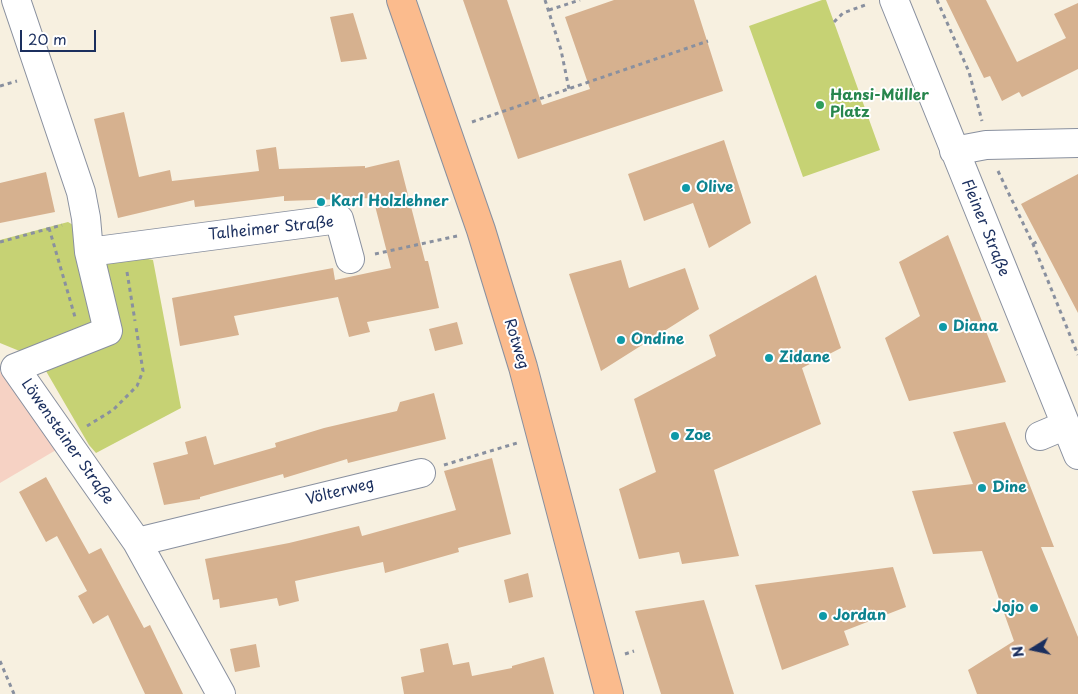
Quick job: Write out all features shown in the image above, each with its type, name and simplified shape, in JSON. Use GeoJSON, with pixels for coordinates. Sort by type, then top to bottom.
{"type":"FeatureCollection","features":[{"type":"Feature","properties":{"kind":"main road","name":"Rotweg"},"geometry":{"type":"LineString","coordinates":[[401,0],[448,130],[481,230],[542,436],[609,694]]}},
{"type":"Feature","properties":{"kind":"street","name":"Löwensteiner Straße"},"geometry":{"type":"LineString","coordinates":[[16,0],[81,192],[86,218],[89,252],[108,331],[15,368],[137,542],[221,694]]}},
{"type":"Feature","properties":{"kind":"street","name":"Fleiner Straße"},"geometry":{"type":"LineString","coordinates":[[882,2],[954,150],[1078,455]]}},
{"type":"Feature","properties":{"kind":"street"},"geometry":{"type":"LineString","coordinates":[[954,150],[986,146],[1078,143]]}},
{"type":"Feature","properties":{"kind":"street","name":"Talheimer Straße"},"geometry":{"type":"LineString","coordinates":[[89,252],[339,219],[350,259]]}},
{"type":"Feature","properties":{"kind":"street"},"geometry":{"type":"LineString","coordinates":[[1040,436],[1066,425]]}},
{"type":"Feature","properties":{"kind":"street","name":"Völterweg"},"geometry":{"type":"LineString","coordinates":[[137,542],[421,473]]}},
{"type":"Feature","properties":{"kind":"path"},"geometry":{"type":"LineString","coordinates":[[545,0],[570,89]]}},
{"type":"Feature","properties":{"kind":"path"},"geometry":{"type":"LineString","coordinates":[[549,10],[580,0]]}},
{"type":"Feature","properties":{"kind":"path"},"geometry":{"type":"LineString","coordinates":[[937,0],[969,72],[981,108],[986,146],[1034,244],[1078,354]]}},
{"type":"Feature","properties":{"kind":"path"},"geometry":{"type":"LineString","coordinates":[[834,22],[844,13],[882,2]]}},
{"type":"Feature","properties":{"kind":"path"},"geometry":{"type":"LineString","coordinates":[[448,130],[708,41]]}},
{"type":"Feature","properties":{"kind":"path"},"geometry":{"type":"LineString","coordinates":[[513,108],[514,114]]}},
{"type":"Feature","properties":{"kind":"path"},"geometry":{"type":"LineString","coordinates":[[0,242],[86,218]]}},
{"type":"Feature","properties":{"kind":"path"},"geometry":{"type":"LineString","coordinates":[[48,228],[82,342]]}},
{"type":"Feature","properties":{"kind":"path"},"geometry":{"type":"LineString","coordinates":[[350,259],[481,230]]}},
{"type":"Feature","properties":{"kind":"path"},"geometry":{"type":"LineString","coordinates":[[1034,244],[1040,240]]}},
{"type":"Feature","properties":{"kind":"path"},"geometry":{"type":"LineString","coordinates":[[421,473],[542,436]]}},
{"type":"Feature","properties":{"kind":"path"},"geometry":{"type":"LineString","coordinates":[[0,661],[14,694]]}},
{"type":"Feature","properties":{"kind":"shaded area"},"geometry":{"type":"Polygon","coordinates":[[[0,371],[56,450],[0,483],[0,371]]]}},
{"type":"Feature","properties":{"kind":"green space","name":"Hansi-Müller Platz"},"geometry":{"type":"Polygon","coordinates":[[[826,0],[880,150],[803,177],[749,26],[826,0]]]}},
{"type":"Feature","properties":{"kind":"green space"},"geometry":{"type":"Polygon","coordinates":[[[68,222],[123,254],[153,260],[181,408],[96,453],[89,445],[39,359],[0,343],[0,240],[68,222]]]}},
{"type":"Feature","properties":{"kind":"building"},"geometry":{"type":"Polygon","coordinates":[[[463,0],[507,0],[542,105],[590,89],[565,17],[614,0],[694,0],[723,91],[518,159],[463,0]]]}},
{"type":"Feature","properties":{"kind":"building"},"geometry":{"type":"Polygon","coordinates":[[[946,0],[986,0],[1017,62],[1066,38],[1054,14],[1078,3],[1078,69],[1022,97],[1019,92],[1002,101],[990,76],[984,78],[946,0]]]}},
{"type":"Feature","properties":{"kind":"building"},"geometry":{"type":"Polygon","coordinates":[[[353,13],[367,59],[341,62],[330,17],[353,13]]]}},
{"type":"Feature","properties":{"kind":"building"},"geometry":{"type":"Polygon","coordinates":[[[124,112],[139,177],[170,170],[172,181],[259,171],[256,150],[276,147],[279,169],[365,166],[365,168],[399,160],[425,261],[428,261],[439,308],[367,322],[370,332],[349,337],[338,297],[234,316],[239,335],[180,346],[172,298],[333,268],[335,280],[391,268],[373,198],[284,201],[284,196],[195,207],[194,200],[118,218],[94,119],[124,112]]]}},
{"type":"Feature","properties":{"kind":"building","name":"Olive"},"geometry":{"type":"Polygon","coordinates":[[[724,140],[751,223],[709,248],[693,203],[644,221],[628,174],[724,140]]]}},
{"type":"Feature","properties":{"kind":"building"},"geometry":{"type":"Polygon","coordinates":[[[46,172],[55,212],[0,223],[0,183],[46,172]]]}},
{"type":"Feature","properties":{"kind":"building"},"geometry":{"type":"Polygon","coordinates":[[[1078,174],[1078,313],[1021,204],[1078,174]]]}},
{"type":"Feature","properties":{"kind":"building","name":"Diana"},"geometry":{"type":"Polygon","coordinates":[[[948,235],[1006,382],[909,401],[885,338],[920,316],[899,262],[948,235]]]}},
{"type":"Feature","properties":{"kind":"building","name":"Ondine"},"geometry":{"type":"Polygon","coordinates":[[[621,260],[629,288],[685,268],[699,309],[601,371],[569,274],[621,260]]]}},
{"type":"Feature","properties":{"kind":"building"},"geometry":{"type":"Polygon","coordinates":[[[816,275],[841,348],[802,368],[821,424],[714,470],[739,556],[682,564],[679,552],[639,559],[619,489],[656,472],[634,399],[716,356],[709,335],[816,275]]]}},
{"type":"Feature","properties":{"kind":"building"},"geometry":{"type":"Polygon","coordinates":[[[457,322],[463,344],[435,351],[429,329],[457,322]]]}},
{"type":"Feature","properties":{"kind":"building"},"geometry":{"type":"Polygon","coordinates":[[[434,393],[446,439],[348,463],[347,459],[284,478],[283,474],[200,497],[200,499],[164,505],[153,463],[188,454],[185,442],[206,436],[214,465],[276,447],[275,443],[324,428],[397,411],[400,402],[434,393]]]}},
{"type":"Feature","properties":{"kind":"building"},"geometry":{"type":"Polygon","coordinates":[[[1005,422],[1054,547],[1041,547],[1078,637],[1078,694],[977,694],[968,670],[1014,641],[982,551],[933,554],[912,491],[973,484],[953,432],[1005,422]]]}},
{"type":"Feature","properties":{"kind":"building"},"geometry":{"type":"Polygon","coordinates":[[[492,458],[511,534],[458,548],[459,552],[385,573],[383,562],[295,581],[299,601],[279,606],[277,598],[220,608],[219,599],[213,600],[205,559],[289,543],[359,526],[362,536],[456,510],[444,471],[492,458]]]}},
{"type":"Feature","properties":{"kind":"building"},"geometry":{"type":"Polygon","coordinates":[[[46,477],[89,554],[101,548],[144,628],[150,625],[183,694],[145,694],[108,615],[93,624],[78,596],[87,591],[57,536],[46,542],[19,492],[46,477]]]}},
{"type":"Feature","properties":{"kind":"building","name":"Jordan"},"geometry":{"type":"Polygon","coordinates":[[[893,567],[906,607],[844,631],[849,645],[782,670],[755,585],[893,567]]]}},
{"type":"Feature","properties":{"kind":"building"},"geometry":{"type":"Polygon","coordinates":[[[528,573],[533,597],[509,603],[504,580],[528,573]]]}},
{"type":"Feature","properties":{"kind":"building"},"geometry":{"type":"Polygon","coordinates":[[[704,600],[734,694],[661,694],[635,611],[704,600]]]}},
{"type":"Feature","properties":{"kind":"building"},"geometry":{"type":"Polygon","coordinates":[[[448,643],[453,665],[469,662],[472,676],[512,668],[512,666],[544,657],[554,694],[404,694],[401,677],[424,672],[420,649],[448,643]]]}},
{"type":"Feature","properties":{"kind":"building"},"geometry":{"type":"Polygon","coordinates":[[[256,644],[260,667],[235,672],[230,649],[256,644]]]}},
{"type":"Feature","properties":{"kind":"place","name":"Hansi-Müller Platz"},"geometry":{"type":"Point","coordinates":[820,105]}},
{"type":"Feature","properties":{"kind":"place","name":"Olive"},"geometry":{"type":"Point","coordinates":[686,188]}},
{"type":"Feature","properties":{"kind":"place","name":"Karl Holzlehner"},"geometry":{"type":"Point","coordinates":[321,202]}},
{"type":"Feature","properties":{"kind":"place","name":"Diana"},"geometry":{"type":"Point","coordinates":[943,327]}},
{"type":"Feature","properties":{"kind":"place","name":"Ondine"},"geometry":{"type":"Point","coordinates":[621,340]}},
{"type":"Feature","properties":{"kind":"place","name":"Zidane"},"geometry":{"type":"Point","coordinates":[769,358]}},
{"type":"Feature","properties":{"kind":"place","name":"Zoe"},"geometry":{"type":"Point","coordinates":[675,436]}},
{"type":"Feature","properties":{"kind":"place","name":"Dine"},"geometry":{"type":"Point","coordinates":[982,488]}},
{"type":"Feature","properties":{"kind":"place","name":"Jojo"},"geometry":{"type":"Point","coordinates":[1034,608]}},
{"type":"Feature","properties":{"kind":"place","name":"Jordan"},"geometry":{"type":"Point","coordinates":[823,616]}}]}
